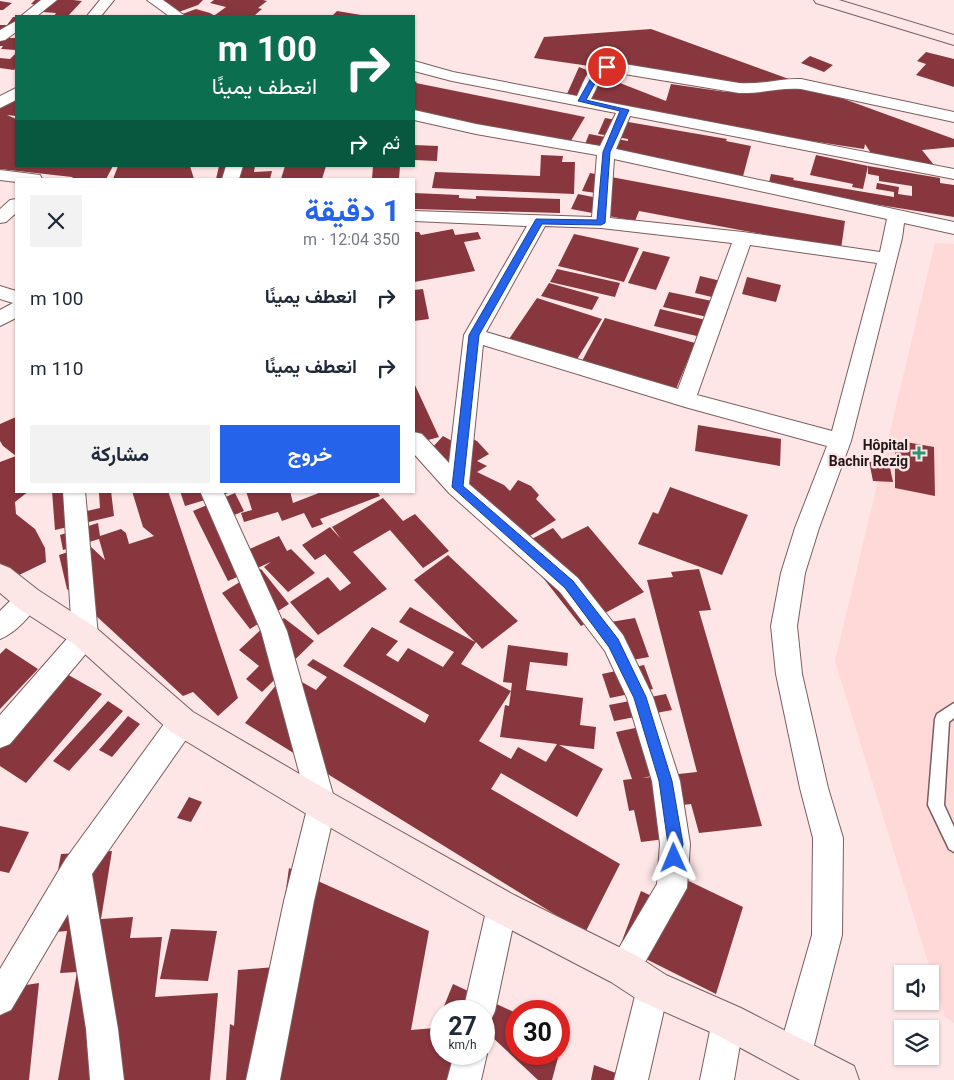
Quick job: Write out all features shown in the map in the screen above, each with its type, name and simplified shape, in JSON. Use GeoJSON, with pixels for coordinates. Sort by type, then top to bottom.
{"type":"FeatureCollection","features":[{"type":"Feature","properties":{"kind":"main road"},"geometry":{"type":"LineString","coordinates":[[822,0],[951,37]]}},
{"type":"Feature","properties":{"kind":"main road"},"geometry":{"type":"LineString","coordinates":[[0,576],[28,599],[85,636],[182,722],[322,805],[502,907],[624,969],[653,988],[728,1021],[840,1080]]}},
{"type":"Feature","properties":{"kind":"street"},"geometry":{"type":"LineString","coordinates":[[29,15],[50,0]]}},
{"type":"Feature","properties":{"kind":"street"},"geometry":{"type":"LineString","coordinates":[[95,15],[107,0]]}},
{"type":"Feature","properties":{"kind":"street"},"geometry":{"type":"LineString","coordinates":[[154,0],[176,15]]}},
{"type":"Feature","properties":{"kind":"street"},"geometry":{"type":"LineString","coordinates":[[0,37],[15,26]]}},
{"type":"Feature","properties":{"kind":"street"},"geometry":{"type":"LineString","coordinates":[[415,66],[452,76],[954,174]]}},
{"type":"Feature","properties":{"kind":"street"},"geometry":{"type":"LineString","coordinates":[[582,101],[598,70],[603,67],[612,67],[739,88],[756,89],[782,83],[801,84],[954,117]]}},
{"type":"Feature","properties":{"kind":"street"},"geometry":{"type":"LineString","coordinates":[[0,105],[15,94]]}},
{"type":"Feature","properties":{"kind":"street"},"geometry":{"type":"LineString","coordinates":[[0,105],[15,111]]}},
{"type":"Feature","properties":{"kind":"street"},"geometry":{"type":"LineString","coordinates":[[601,223],[606,152],[625,110]]}},
{"type":"Feature","properties":{"kind":"street"},"geometry":{"type":"LineString","coordinates":[[415,115],[476,129],[606,152],[954,228]]}},
{"type":"Feature","properties":{"kind":"street"},"geometry":{"type":"LineString","coordinates":[[0,175],[26,178]]}},
{"type":"Feature","properties":{"kind":"street"},"geometry":{"type":"LineString","coordinates":[[0,218],[15,205]]}},
{"type":"Feature","properties":{"kind":"street"},"geometry":{"type":"LineString","coordinates":[[794,1057],[827,935],[828,838],[814,788],[790,674],[784,626],[798,555],[840,441],[887,259],[896,215]]}},
{"type":"Feature","properties":{"kind":"street"},"geometry":{"type":"LineString","coordinates":[[415,216],[601,223],[742,238],[887,259]]}},
{"type":"Feature","properties":{"kind":"street"},"geometry":{"type":"LineString","coordinates":[[457,487],[474,335],[539,221]]}},
{"type":"Feature","properties":{"kind":"street"},"geometry":{"type":"LineString","coordinates":[[685,399],[742,238]]}},
{"type":"Feature","properties":{"kind":"street"},"geometry":{"type":"LineString","coordinates":[[0,292],[15,298]]}},
{"type":"Feature","properties":{"kind":"street"},"geometry":{"type":"LineString","coordinates":[[0,319],[15,311]]}},
{"type":"Feature","properties":{"kind":"street"},"geometry":{"type":"LineString","coordinates":[[474,335],[685,399],[840,441]]}},
{"type":"Feature","properties":{"kind":"street"},"geometry":{"type":"LineString","coordinates":[[415,441],[457,487],[569,585],[614,643],[640,697],[666,781],[676,844],[672,888],[624,969]]}},
{"type":"Feature","properties":{"kind":"street"},"geometry":{"type":"LineString","coordinates":[[0,735],[85,636],[74,493]]}},
{"type":"Feature","properties":{"kind":"street"},"geometry":{"type":"LineString","coordinates":[[212,493],[274,632],[322,805],[299,901],[263,1080]]}},
{"type":"Feature","properties":{"kind":"street"},"geometry":{"type":"LineString","coordinates":[[0,628],[28,599]]}},
{"type":"Feature","properties":{"kind":"street"},"geometry":{"type":"LineString","coordinates":[[0,999],[76,871],[182,722]]}},
{"type":"Feature","properties":{"kind":"street"},"geometry":{"type":"LineString","coordinates":[[76,871],[102,1029],[107,1080]]}},
{"type":"Feature","properties":{"kind":"street"},"geometry":{"type":"LineString","coordinates":[[482,1000],[502,907]]}},
{"type":"Feature","properties":{"kind":"street"},"geometry":{"type":"LineString","coordinates":[[632,1080],[653,988]]}},
{"type":"Feature","properties":{"kind":"street"},"geometry":{"type":"LineString","coordinates":[[717,1080],[728,1021]]}},
{"type":"Feature","properties":{"kind":"street"},"geometry":{"type":"LineString","coordinates":[[464,1080],[467,1065]]}},
{"type":"Feature","properties":{"kind":"lane"},"geometry":{"type":"LineString","coordinates":[[954,709],[942,719],[936,805],[954,844]]}},
{"type":"Feature","properties":{"kind":"shaded area","name":"Hôpital Bachir Rezig"},"geometry":{"type":"Polygon","coordinates":[[[935,243],[954,244],[954,1023],[945,1017],[939,998],[939,965],[929,965],[835,661],[935,243]]]}},
{"type":"Feature","properties":{"kind":"building"},"geometry":{"type":"Polygon","coordinates":[[[35,0],[82,1],[69,15],[30,11],[36,5],[31,4],[35,0]]]}},
{"type":"Feature","properties":{"kind":"building"},"geometry":{"type":"Polygon","coordinates":[[[154,0],[203,0],[198,5],[176,13],[154,0]]]}},
{"type":"Feature","properties":{"kind":"building"},"geometry":{"type":"Polygon","coordinates":[[[214,0],[267,1],[258,8],[262,9],[255,15],[215,15],[226,7],[210,3],[214,0]]]}},
{"type":"Feature","properties":{"kind":"building"},"geometry":{"type":"Polygon","coordinates":[[[0,1],[12,3],[3,10],[0,10],[0,1]]]}},
{"type":"Feature","properties":{"kind":"building"},"geometry":{"type":"Polygon","coordinates":[[[196,9],[213,15],[180,15],[196,9]]]}},
{"type":"Feature","properties":{"kind":"building"},"geometry":{"type":"Polygon","coordinates":[[[337,11],[361,15],[333,15],[337,11]]]}},
{"type":"Feature","properties":{"kind":"building"},"geometry":{"type":"Polygon","coordinates":[[[15,17],[15,33],[0,33],[0,25],[7,25],[15,17]]]}},
{"type":"Feature","properties":{"kind":"building"},"geometry":{"type":"Polygon","coordinates":[[[651,29],[954,139],[954,147],[922,150],[938,170],[876,161],[865,144],[864,149],[563,103],[579,67],[666,101],[671,84],[726,92],[728,86],[534,58],[544,37],[651,29]]]}},
{"type":"Feature","properties":{"kind":"building"},"geometry":{"type":"Polygon","coordinates":[[[0,38],[15,38],[15,50],[1,49],[3,46],[0,46],[0,38]]]}},
{"type":"Feature","properties":{"kind":"building"},"geometry":{"type":"Polygon","coordinates":[[[926,52],[954,59],[954,87],[916,75],[926,64],[917,61],[926,52]]]}},
{"type":"Feature","properties":{"kind":"building"},"geometry":{"type":"Polygon","coordinates":[[[15,54],[14,70],[0,68],[0,58],[10,59],[15,54]]]}},
{"type":"Feature","properties":{"kind":"building"},"geometry":{"type":"Polygon","coordinates":[[[810,56],[833,65],[824,72],[801,63],[810,56]]]}},
{"type":"Feature","properties":{"kind":"building"},"geometry":{"type":"Polygon","coordinates":[[[415,81],[585,117],[569,144],[415,112],[415,81]]]}},
{"type":"Feature","properties":{"kind":"building"},"geometry":{"type":"Polygon","coordinates":[[[0,99],[15,100],[15,116],[7,115],[15,119],[15,167],[112,167],[107,178],[73,178],[0,169],[0,99]]]}},
{"type":"Feature","properties":{"kind":"building"},"geometry":{"type":"Polygon","coordinates":[[[605,118],[727,139],[726,141],[751,146],[742,180],[582,152],[589,134],[628,141],[628,139],[598,134],[605,118]]]}},
{"type":"Feature","properties":{"kind":"building"},"geometry":{"type":"Polygon","coordinates":[[[415,145],[438,146],[437,161],[415,160],[415,145]]]}},
{"type":"Feature","properties":{"kind":"building"},"geometry":{"type":"Polygon","coordinates":[[[541,155],[563,156],[562,162],[575,162],[574,194],[432,188],[435,172],[540,176],[541,155]]]}},
{"type":"Feature","properties":{"kind":"building"},"geometry":{"type":"Polygon","coordinates":[[[816,155],[868,166],[863,189],[852,187],[853,184],[810,175],[816,155]]]}},
{"type":"Feature","properties":{"kind":"building"},"geometry":{"type":"Polygon","coordinates":[[[868,166],[940,178],[940,183],[954,185],[954,217],[768,187],[771,174],[794,178],[793,180],[894,197],[894,192],[876,189],[877,183],[899,187],[898,194],[912,196],[912,186],[879,181],[879,176],[868,174],[868,166]]]}},
{"type":"Feature","properties":{"kind":"building"},"geometry":{"type":"Polygon","coordinates":[[[118,167],[190,167],[194,178],[113,178],[118,167]]]}},
{"type":"Feature","properties":{"kind":"building"},"geometry":{"type":"Polygon","coordinates":[[[219,167],[255,167],[254,172],[272,171],[270,178],[216,178],[219,167]]]}},
{"type":"Feature","properties":{"kind":"building"},"geometry":{"type":"Polygon","coordinates":[[[285,167],[326,167],[322,178],[281,178],[285,167]]]}},
{"type":"Feature","properties":{"kind":"building"},"geometry":{"type":"Polygon","coordinates":[[[373,167],[400,167],[399,178],[372,178],[373,167]]]}},
{"type":"Feature","properties":{"kind":"building"},"geometry":{"type":"Polygon","coordinates":[[[590,173],[845,221],[841,249],[639,211],[635,221],[571,209],[578,194],[598,198],[596,193],[582,191],[590,173]]]}},
{"type":"Feature","properties":{"kind":"building"},"geometry":{"type":"Polygon","coordinates":[[[415,193],[459,195],[459,198],[476,199],[476,196],[560,199],[560,213],[415,209],[415,193]]]}},
{"type":"Feature","properties":{"kind":"building"},"geometry":{"type":"Polygon","coordinates":[[[453,229],[455,235],[478,232],[481,239],[464,242],[475,271],[415,282],[415,232],[419,232],[421,235],[453,229]]]}},
{"type":"Feature","properties":{"kind":"building"},"geometry":{"type":"Polygon","coordinates":[[[574,234],[639,248],[624,282],[558,266],[574,234]]]}},
{"type":"Feature","properties":{"kind":"building"},"geometry":{"type":"Polygon","coordinates":[[[643,251],[670,257],[656,290],[628,283],[643,251]]]}},
{"type":"Feature","properties":{"kind":"building"},"geometry":{"type":"Polygon","coordinates":[[[557,269],[620,283],[615,297],[550,282],[557,269]]]}},
{"type":"Feature","properties":{"kind":"building"},"geometry":{"type":"Polygon","coordinates":[[[700,276],[721,281],[716,298],[695,293],[700,276]]]}},
{"type":"Feature","properties":{"kind":"building"},"geometry":{"type":"Polygon","coordinates":[[[747,277],[781,285],[776,302],[742,294],[747,277]]]}},
{"type":"Feature","properties":{"kind":"building"},"geometry":{"type":"Polygon","coordinates":[[[549,283],[599,297],[592,310],[541,296],[549,283]]]}},
{"type":"Feature","properties":{"kind":"building"},"geometry":{"type":"Polygon","coordinates":[[[423,289],[429,319],[415,321],[415,290],[423,289]]]}},
{"type":"Feature","properties":{"kind":"building"},"geometry":{"type":"Polygon","coordinates":[[[669,292],[712,301],[707,317],[663,307],[669,292]]]}},
{"type":"Feature","properties":{"kind":"building"},"geometry":{"type":"Polygon","coordinates":[[[537,298],[602,319],[576,361],[509,339],[537,298]]]}},
{"type":"Feature","properties":{"kind":"building"},"geometry":{"type":"Polygon","coordinates":[[[660,309],[706,320],[701,337],[654,326],[660,309]]]}},
{"type":"Feature","properties":{"kind":"building"},"geometry":{"type":"Polygon","coordinates":[[[605,318],[695,343],[676,389],[582,361],[605,318]]]}},
{"type":"Feature","properties":{"kind":"building"},"geometry":{"type":"Polygon","coordinates":[[[415,385],[439,437],[415,444],[415,385]]]}},
{"type":"Feature","properties":{"kind":"building"},"geometry":{"type":"Polygon","coordinates":[[[15,417],[15,455],[3,446],[0,441],[0,424],[15,417]]]}},
{"type":"Feature","properties":{"kind":"building"},"geometry":{"type":"Polygon","coordinates":[[[698,425],[781,439],[780,466],[695,451],[698,425]]]}},
{"type":"Feature","properties":{"kind":"building"},"geometry":{"type":"Polygon","coordinates":[[[464,435],[477,441],[489,454],[477,461],[487,466],[477,472],[504,485],[510,491],[518,480],[531,486],[539,495],[536,499],[556,520],[515,545],[496,510],[439,482],[445,474],[431,449],[443,436],[452,441],[464,435]]]}},
{"type":"Feature","properties":{"kind":"building"},"geometry":{"type":"Polygon","coordinates":[[[895,440],[934,447],[935,496],[895,488],[895,440]]]}},
{"type":"Feature","properties":{"kind":"building"},"geometry":{"type":"Polygon","coordinates":[[[15,456],[15,493],[26,493],[15,502],[16,514],[35,529],[45,548],[46,562],[17,576],[0,563],[0,462],[15,456]]]}},
{"type":"Feature","properties":{"kind":"building"},"geometry":{"type":"Polygon","coordinates":[[[869,461],[889,463],[893,482],[873,481],[869,461]]]}},
{"type":"Feature","properties":{"kind":"building"},"geometry":{"type":"Polygon","coordinates":[[[670,487],[748,515],[722,575],[638,544],[653,512],[658,514],[670,487]]]}},
{"type":"Feature","properties":{"kind":"building"},"geometry":{"type":"Polygon","coordinates":[[[52,493],[85,493],[87,511],[100,508],[99,493],[111,493],[114,516],[55,530],[52,493]]]}},
{"type":"Feature","properties":{"kind":"building"},"geometry":{"type":"Polygon","coordinates":[[[133,493],[169,493],[238,698],[218,716],[193,692],[183,696],[67,589],[59,555],[89,545],[105,560],[99,539],[63,550],[60,535],[98,523],[100,536],[121,529],[126,533],[129,544],[154,536],[143,527],[133,493]]]}},
{"type":"Feature","properties":{"kind":"building"},"geometry":{"type":"Polygon","coordinates":[[[181,493],[229,493],[185,506],[181,493]]]}},
{"type":"Feature","properties":{"kind":"building"},"geometry":{"type":"Polygon","coordinates":[[[235,493],[244,511],[227,518],[245,551],[279,536],[287,551],[291,549],[315,573],[288,592],[264,567],[271,562],[228,581],[193,511],[235,493]]]}},
{"type":"Feature","properties":{"kind":"building"},"geometry":{"type":"Polygon","coordinates":[[[247,493],[290,493],[293,503],[319,493],[378,493],[380,496],[320,519],[323,524],[312,528],[304,513],[282,521],[278,512],[244,522],[241,513],[252,510],[247,493]]]}},
{"type":"Feature","properties":{"kind":"building"},"geometry":{"type":"Polygon","coordinates":[[[383,498],[403,521],[415,514],[449,551],[423,568],[390,530],[353,552],[387,589],[318,635],[290,602],[328,577],[340,591],[351,583],[325,554],[315,560],[302,545],[330,527],[341,539],[332,527],[383,498]]]}},
{"type":"Feature","properties":{"kind":"building"},"geometry":{"type":"Polygon","coordinates":[[[588,526],[644,592],[581,626],[518,546],[553,528],[562,539],[588,526]]]}},
{"type":"Feature","properties":{"kind":"building"},"geometry":{"type":"Polygon","coordinates":[[[448,555],[518,621],[482,649],[476,642],[461,664],[511,691],[512,683],[503,682],[508,645],[568,653],[567,666],[530,662],[526,690],[583,698],[580,725],[596,727],[594,749],[559,745],[603,769],[577,817],[501,773],[491,789],[620,864],[585,933],[245,723],[286,673],[316,690],[327,677],[307,665],[313,659],[425,723],[429,715],[343,666],[372,627],[398,641],[386,655],[398,662],[408,648],[443,667],[454,652],[399,622],[410,607],[475,642],[414,580],[448,555]],[[511,691],[479,741],[511,759],[518,747],[546,762],[557,744],[500,737],[505,705],[509,706],[511,691]]]}},
{"type":"Feature","properties":{"kind":"building"},"geometry":{"type":"Polygon","coordinates":[[[261,569],[289,604],[250,629],[222,593],[261,569]]]}},
{"type":"Feature","properties":{"kind":"building"},"geometry":{"type":"Polygon","coordinates":[[[699,569],[711,610],[699,611],[762,826],[699,833],[691,804],[674,806],[681,837],[641,842],[634,810],[629,811],[623,780],[632,779],[616,732],[659,723],[676,771],[642,778],[697,772],[647,580],[673,577],[671,572],[699,569]]]}},
{"type":"Feature","properties":{"kind":"building"},"geometry":{"type":"Polygon","coordinates":[[[284,618],[314,641],[262,692],[246,679],[259,666],[239,650],[266,625],[272,629],[284,618]]]}},
{"type":"Feature","properties":{"kind":"building"},"geometry":{"type":"Polygon","coordinates":[[[635,618],[649,657],[610,664],[598,624],[635,618]]]}},
{"type":"Feature","properties":{"kind":"building"},"geometry":{"type":"Polygon","coordinates":[[[6,648],[38,669],[0,709],[0,654],[6,648]]]}},
{"type":"Feature","properties":{"kind":"building"},"geometry":{"type":"Polygon","coordinates":[[[644,665],[653,689],[610,698],[602,674],[644,665]]]}},
{"type":"Feature","properties":{"kind":"building"},"geometry":{"type":"Polygon","coordinates":[[[65,673],[102,694],[26,783],[0,766],[0,745],[65,673]]]}},
{"type":"Feature","properties":{"kind":"building"},"geometry":{"type":"Polygon","coordinates":[[[666,694],[672,710],[614,721],[609,705],[666,694]]]}},
{"type":"Feature","properties":{"kind":"building"},"geometry":{"type":"Polygon","coordinates":[[[108,701],[123,711],[69,771],[53,761],[108,701]]]}},
{"type":"Feature","properties":{"kind":"building"},"geometry":{"type":"Polygon","coordinates":[[[128,716],[140,724],[112,757],[99,750],[128,716]]]}},
{"type":"Feature","properties":{"kind":"building"},"geometry":{"type":"Polygon","coordinates":[[[189,797],[202,802],[191,822],[177,818],[189,797]]]}},
{"type":"Feature","properties":{"kind":"building"},"geometry":{"type":"Polygon","coordinates":[[[0,826],[29,832],[9,873],[0,871],[0,826]]]}},
{"type":"Feature","properties":{"kind":"building"},"geometry":{"type":"Polygon","coordinates":[[[112,851],[101,919],[133,917],[130,938],[162,937],[155,997],[218,993],[210,1080],[58,1080],[77,972],[60,973],[67,931],[55,932],[52,903],[61,854],[112,851]]]}},
{"type":"Feature","properties":{"kind":"building"},"geometry":{"type":"Polygon","coordinates":[[[289,868],[429,931],[411,1030],[430,1028],[430,1065],[481,1065],[477,1078],[481,1080],[226,1080],[230,1024],[234,1026],[238,970],[275,967],[289,868]]]}},
{"type":"Feature","properties":{"kind":"building"},"geometry":{"type":"Polygon","coordinates":[[[670,872],[743,907],[716,994],[620,946],[641,891],[660,900],[670,872]]]}},
{"type":"Feature","properties":{"kind":"building"},"geometry":{"type":"Polygon","coordinates":[[[171,929],[217,931],[208,981],[160,979],[171,929]]]}},
{"type":"Feature","properties":{"kind":"building"},"geometry":{"type":"Polygon","coordinates":[[[39,983],[29,1080],[0,1080],[0,989],[39,983]]]}},
{"type":"Feature","properties":{"kind":"building"},"geometry":{"type":"Polygon","coordinates":[[[453,984],[488,1000],[446,1000],[453,984]]]}},
{"type":"Feature","properties":{"kind":"building"},"geometry":{"type":"Polygon","coordinates":[[[495,1003],[505,1008],[505,1049],[495,1040],[495,1003]]]}},
{"type":"Feature","properties":{"kind":"building"},"geometry":{"type":"Polygon","coordinates":[[[522,1065],[556,1065],[552,1080],[538,1080],[522,1065]]]}},
{"type":"Feature","properties":{"kind":"building"},"geometry":{"type":"Polygon","coordinates":[[[594,1065],[616,1073],[617,1080],[591,1080],[594,1065]]]}},
{"type":"Feature","properties":{"kind":"place","name":"Hôpital Bachir Rezig"},"geometry":{"type":"Point","coordinates":[919,453]}},
{"type":"Feature","properties":{"kind":"route"},"geometry":{"type":"LineString","coordinates":[[607,67],[598,70],[582,101],[625,110],[606,152],[601,223],[539,221],[474,335],[457,487],[569,585],[614,643],[640,697],[666,781],[676,844],[674,858]]}}]}
